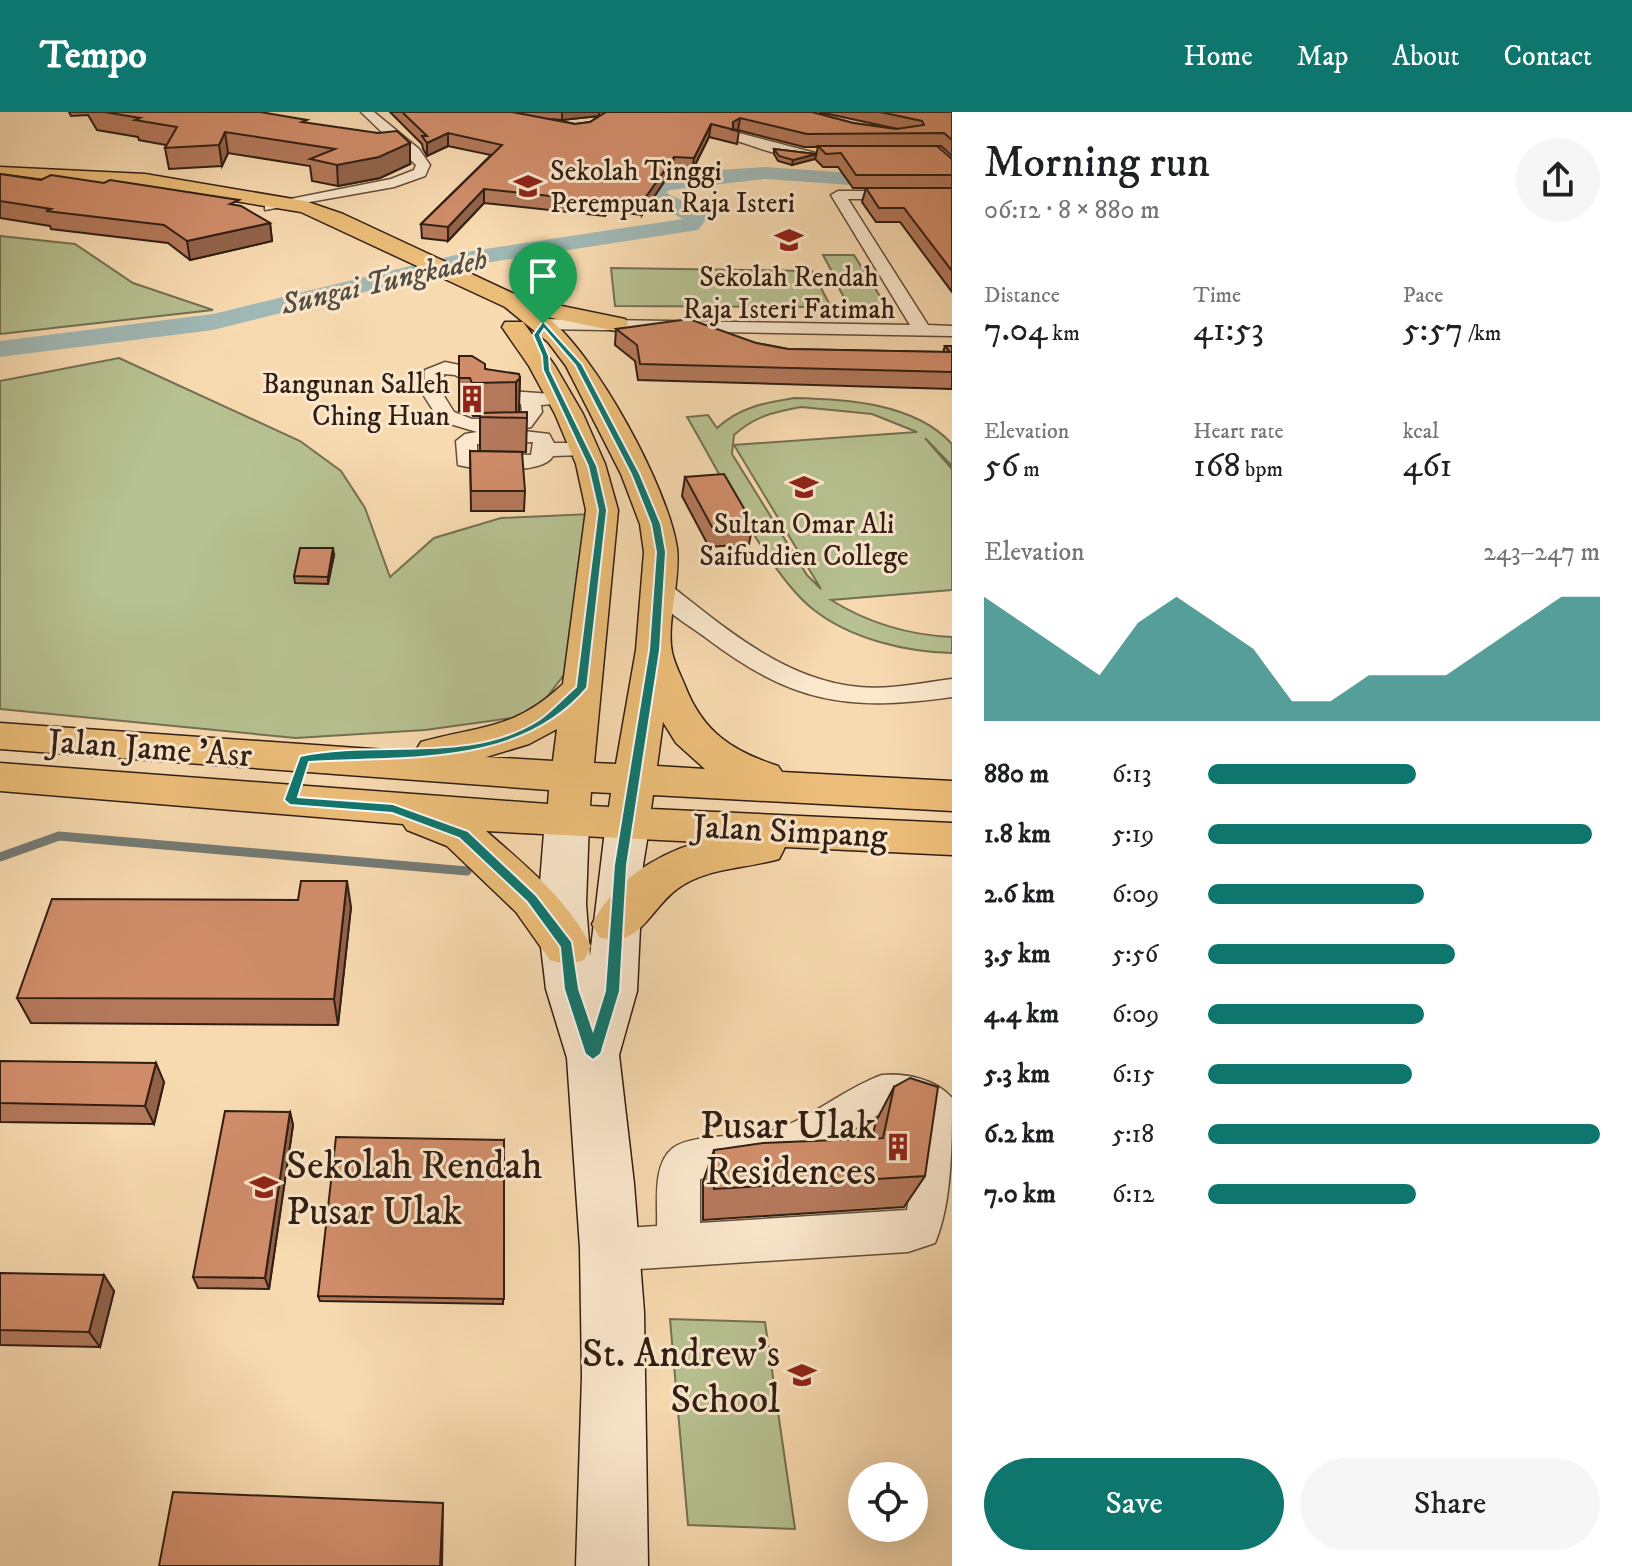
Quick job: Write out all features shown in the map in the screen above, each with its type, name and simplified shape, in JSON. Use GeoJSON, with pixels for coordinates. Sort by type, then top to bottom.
{"type":"FeatureCollection","features":[{"type":"Feature","properties":{"kind":"main road"},"geometry":{"type":"LineString","coordinates":[[0,175],[147,185],[320,212],[543,324],[536,335],[546,356],[551,379],[600,490],[602,531],[571,775],[563,865],[571,989],[593,1054],[608,1250],[614,1388],[612,1566]]}},
{"type":"Feature","properties":{"kind":"main road"},"geometry":{"type":"LineString","coordinates":[[320,212],[322,204],[336,195]]}},
{"type":"Feature","properties":{"kind":"main road"},"geometry":{"type":"LineString","coordinates":[[280,206],[412,258]]}},
{"type":"Feature","properties":{"kind":"main road"},"geometry":{"type":"LineString","coordinates":[[502,303],[625,324]]}},
{"type":"Feature","properties":{"kind":"main road"},"geometry":{"type":"LineString","coordinates":[[502,303],[515,328],[551,379],[647,499],[661,552],[661,590],[616,924],[612,991],[593,1054]]}},
{"type":"Feature","properties":{"kind":"main road"},"geometry":{"type":"LineString","coordinates":[[551,379],[570,339],[579,334],[625,324]]}},
{"type":"Feature","properties":{"kind":"main road"},"geometry":{"type":"LineString","coordinates":[[654,650],[681,724],[701,745],[755,774],[806,788]]}},
{"type":"Feature","properties":{"kind":"main road"},"geometry":{"type":"LineString","coordinates":[[290,800],[305,759],[469,748],[520,734],[544,722],[582,688]]}},
{"type":"Feature","properties":{"kind":"main road","name":"Jalan Jame 'Asr"},"geometry":{"type":"LineString","coordinates":[[0,736],[571,775],[632,800]]}},
{"type":"Feature","properties":{"kind":"main road","name":"Jalan Jame 'Asr"},"geometry":{"type":"LineString","coordinates":[[0,777],[567,820],[632,800]]}},
{"type":"Feature","properties":{"kind":"main road","name":"Jalan Simpang"},"geometry":{"type":"LineString","coordinates":[[632,800],[806,788],[952,796]]}},
{"type":"Feature","properties":{"kind":"main road","name":"Jalan Simpang"},"geometry":{"type":"LineString","coordinates":[[632,800],[856,834],[952,839]]}},
{"type":"Feature","properties":{"kind":"main road"},"geometry":{"type":"LineString","coordinates":[[393,809],[463,835],[532,899],[567,946]]}},
{"type":"Feature","properties":{"kind":"main road"},"geometry":{"type":"LineString","coordinates":[[616,924],[634,899],[671,868],[702,857],[856,834]]}},
{"type":"Feature","properties":{"kind":"street"},"geometry":{"type":"LineString","coordinates":[[280,206],[394,183],[420,173],[422,162],[367,112]]}},
{"type":"Feature","properties":{"kind":"street"},"geometry":{"type":"LineString","coordinates":[[362,131],[389,130]]}},
{"type":"Feature","properties":{"kind":"street"},"geometry":{"type":"LineString","coordinates":[[739,137],[789,153],[833,154]]}},
{"type":"Feature","properties":{"kind":"street"},"geometry":{"type":"LineString","coordinates":[[920,326],[838,195],[952,195]]}},
{"type":"Feature","properties":{"kind":"street"},"geometry":{"type":"LineString","coordinates":[[543,324],[952,328]]}},
{"type":"Feature","properties":{"kind":"street"},"geometry":{"type":"LineString","coordinates":[[822,326],[952,328]]}},
{"type":"Feature","properties":{"kind":"street"},"geometry":{"type":"LineString","coordinates":[[460,369],[492,391],[551,379],[524,423],[465,424],[438,405],[434,397],[435,370],[460,369]]}},
{"type":"Feature","properties":{"kind":"street"},"geometry":{"type":"LineString","coordinates":[[545,450],[584,449]]}},
{"type":"Feature","properties":{"kind":"street"},"geometry":{"type":"LineString","coordinates":[[661,590],[766,667],[829,691],[858,696],[899,695],[952,688]]}},
{"type":"Feature","properties":{"kind":"street"},"geometry":{"type":"LineString","coordinates":[[608,1250],[678,1246],[920,1228],[927,1218],[941,1116],[938,1107],[931,1101],[882,1092],[808,1135],[769,1150],[687,1162],[680,1172],[678,1246]]}},
{"type":"Feature","properties":{"kind":"green space"},"geometry":{"type":"Polygon","coordinates":[[[0,236],[75,244],[133,283],[213,310],[0,334],[0,236]]]}},
{"type":"Feature","properties":{"kind":"green space"},"geometry":{"type":"Polygon","coordinates":[[[823,255],[854,255],[870,281],[837,281],[823,255]]]}},
{"type":"Feature","properties":{"kind":"green space"},"geometry":{"type":"Polygon","coordinates":[[[611,268],[812,271],[831,307],[615,306],[611,268]]]}},
{"type":"Feature","properties":{"kind":"green space"},"geometry":{"type":"Polygon","coordinates":[[[836,283],[872,283],[888,310],[851,310],[836,283]]]}},
{"type":"Feature","properties":{"kind":"green space"},"geometry":{"type":"Polygon","coordinates":[[[119,358],[300,441],[341,471],[365,508],[390,577],[434,538],[501,518],[591,514],[577,658],[533,715],[425,730],[296,738],[0,709],[0,381],[119,358]]]}},
{"type":"Feature","properties":{"kind":"green space"},"geometry":{"type":"Polygon","coordinates":[[[794,398],[879,406],[919,420],[937,430],[952,444],[952,466],[925,438],[952,469],[952,590],[831,600],[889,626],[920,634],[952,637],[952,653],[916,650],[880,642],[845,629],[814,610],[797,594],[762,548],[687,417],[708,415],[717,428],[744,411],[794,398]],[[801,407],[765,416],[734,435],[732,454],[807,575],[821,589],[734,445],[917,432],[872,414],[801,407]]]}},
{"type":"Feature","properties":{"kind":"green space"},"geometry":{"type":"Polygon","coordinates":[[[670,1319],[765,1322],[795,1529],[688,1525],[670,1319]]]}},
{"type":"Feature","properties":{"kind":"building"},"geometry":{"type":"Polygon","coordinates":[[[104,112],[260,112],[307,120],[302,122],[378,133],[397,131],[410,143],[379,157],[337,165],[310,159],[335,149],[225,132],[219,145],[165,148],[177,127],[104,112]]]}},
{"type":"Feature","properties":{"kind":"building"},"geometry":{"type":"Polygon","coordinates":[[[402,112],[512,112],[575,124],[590,122],[606,112],[812,112],[853,123],[896,129],[924,125],[922,121],[880,112],[952,112],[952,140],[944,133],[807,134],[740,118],[733,122],[733,129],[739,131],[711,124],[694,158],[674,157],[643,201],[609,197],[606,202],[484,189],[448,227],[421,224],[502,145],[448,133],[427,143],[422,136],[427,136],[402,112]]]}},
{"type":"Feature","properties":{"kind":"building"},"geometry":{"type":"Polygon","coordinates":[[[818,146],[937,146],[952,159],[952,175],[856,175],[841,153],[826,154],[818,146]]]}},
{"type":"Feature","properties":{"kind":"building"},"geometry":{"type":"Polygon","coordinates":[[[774,149],[816,154],[793,160],[779,156],[774,149]]]}},
{"type":"Feature","properties":{"kind":"building"},"geometry":{"type":"Polygon","coordinates":[[[0,174],[41,180],[51,175],[104,183],[110,180],[239,200],[230,204],[241,206],[270,223],[187,241],[164,225],[46,211],[51,209],[0,201],[0,174]]]}},
{"type":"Feature","properties":{"kind":"building"},"geometry":{"type":"Polygon","coordinates":[[[866,188],[952,188],[952,271],[904,208],[879,208],[866,188]]]}},
{"type":"Feature","properties":{"kind":"building"},"geometry":{"type":"Polygon","coordinates":[[[689,319],[756,343],[788,349],[950,352],[945,346],[952,346],[952,372],[640,364],[637,345],[616,329],[689,319]]]}},
{"type":"Feature","properties":{"kind":"building"},"geometry":{"type":"Polygon","coordinates":[[[459,356],[472,356],[485,364],[485,369],[519,374],[520,378],[516,382],[472,383],[470,378],[459,378],[459,356]]]}},
{"type":"Feature","properties":{"kind":"building"},"geometry":{"type":"Polygon","coordinates":[[[527,412],[527,418],[480,417],[480,413],[527,412]]]}},
{"type":"Feature","properties":{"kind":"building"},"geometry":{"type":"Polygon","coordinates":[[[470,451],[522,452],[525,491],[471,491],[470,451]]]}},
{"type":"Feature","properties":{"kind":"building"},"geometry":{"type":"Polygon","coordinates":[[[724,474],[753,524],[712,527],[685,477],[724,474]]]}},
{"type":"Feature","properties":{"kind":"building"},"geometry":{"type":"Polygon","coordinates":[[[300,548],[333,548],[328,577],[294,576],[300,548]]]}},
{"type":"Feature","properties":{"kind":"building"},"geometry":{"type":"Polygon","coordinates":[[[301,881],[347,881],[334,999],[17,998],[52,899],[298,900],[301,881]]]}},
{"type":"Feature","properties":{"kind":"building"},"geometry":{"type":"Polygon","coordinates":[[[0,1061],[156,1063],[145,1106],[0,1103],[0,1061]]]}},
{"type":"Feature","properties":{"kind":"building"},"geometry":{"type":"Polygon","coordinates":[[[910,1078],[938,1087],[925,1176],[714,1189],[714,1150],[763,1143],[883,1138],[894,1087],[910,1078]]]}},
{"type":"Feature","properties":{"kind":"building"},"geometry":{"type":"Polygon","coordinates":[[[225,1111],[290,1112],[265,1278],[193,1277],[225,1111]]]}},
{"type":"Feature","properties":{"kind":"building"},"geometry":{"type":"Polygon","coordinates":[[[336,1137],[504,1140],[504,1299],[318,1296],[336,1137]]]}},
{"type":"Feature","properties":{"kind":"building"},"geometry":{"type":"Polygon","coordinates":[[[0,1273],[104,1275],[89,1332],[0,1330],[0,1273]]]}},
{"type":"Feature","properties":{"kind":"building"},"geometry":{"type":"Polygon","coordinates":[[[173,1492],[443,1503],[440,1566],[159,1566],[173,1492]]]}},
{"type":"Feature","properties":{"kind":"waterway","name":"Sungai Tungkadeh"},"geometry":{"type":"LineString","coordinates":[[0,349],[213,322],[472,258],[690,225],[698,216],[662,199],[653,191],[664,184],[765,173],[952,186]]}},
{"type":"Feature","properties":{"kind":"waterway"},"geometry":{"type":"LineString","coordinates":[[0,857],[56,837]]}},
{"type":"Feature","properties":{"kind":"waterway"},"geometry":{"type":"LineString","coordinates":[[56,837],[71,837]]}},
{"type":"Feature","properties":{"kind":"waterway"},"geometry":{"type":"LineString","coordinates":[[56,837],[71,837]]}},
{"type":"Feature","properties":{"kind":"waterway"},"geometry":{"type":"LineString","coordinates":[[71,837],[467,871]]}},
{"type":"Feature","properties":{"kind":"place","name":"Sekolah Tinggi Perempuan Raja Isteri"},"geometry":{"type":"Point","coordinates":[528,186]}},
{"type":"Feature","properties":{"kind":"place","name":"Sekolah Rendah Raja Isteri Fatimah"},"geometry":{"type":"Point","coordinates":[789,240]}},
{"type":"Feature","properties":{"kind":"place","name":"Bangunan Salleh Ching Huan"},"geometry":{"type":"Point","coordinates":[472,399]}},
{"type":"Feature","properties":{"kind":"place","name":"Sultan Omar Ali Saifuddien College"},"geometry":{"type":"Point","coordinates":[804,487]}},
{"type":"Feature","properties":{"kind":"place","name":"Pusar Ulak Residences"},"geometry":{"type":"Point","coordinates":[898,1147]}},
{"type":"Feature","properties":{"kind":"place","name":"Sekolah Rendah Pusar Ulak"},"geometry":{"type":"Point","coordinates":[264,1187]}},
{"type":"Feature","properties":{"kind":"place","name":"St. Andrew’s School"},"geometry":{"type":"Point","coordinates":[802,1375]}},
{"type":"Feature","properties":{"kind":"route"},"geometry":{"type":"LineString","coordinates":[[543,324],[578,364],[636,474],[656,524],[661,552],[661,590],[654,650],[621,865],[612,991],[593,1054],[571,989],[567,946],[532,899],[463,835],[393,809],[290,800],[305,759],[469,748],[520,734],[544,722],[582,688],[602,531],[600,490],[547,370],[546,356],[536,335],[543,324]]}}]}
